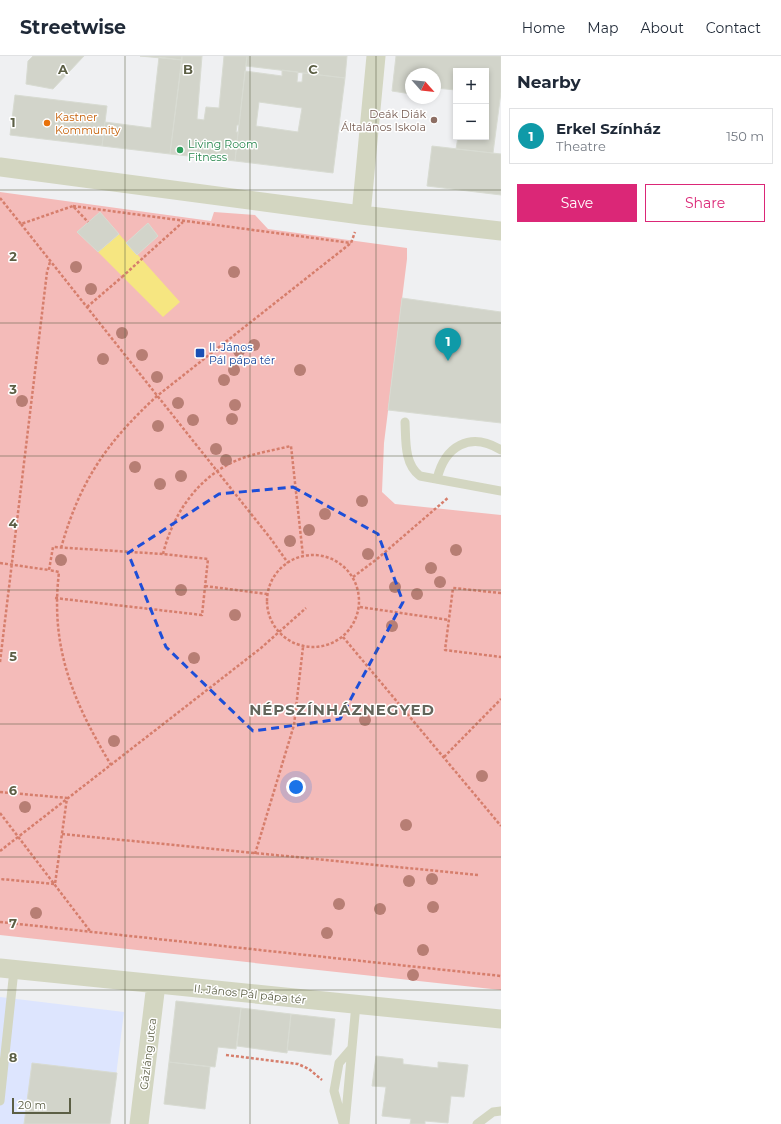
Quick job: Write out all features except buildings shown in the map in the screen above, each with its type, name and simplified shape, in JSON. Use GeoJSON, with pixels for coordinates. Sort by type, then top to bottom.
{"type":"FeatureCollection","features":[{"type":"Feature","properties":{"kind":"street"},"geometry":{"type":"LineString","coordinates":[[360,215],[376,56]]}},
{"type":"Feature","properties":{"kind":"street"},"geometry":{"type":"LineString","coordinates":[[0,166],[360,215],[501,231]]}},
{"type":"Feature","properties":{"kind":"street"},"geometry":{"type":"LineString","coordinates":[[0,180],[19,169]]}},
{"type":"Feature","properties":{"kind":"street","name":"II. János Pál pápa tér"},"geometry":{"type":"LineString","coordinates":[[7,969],[501,1019]]}},
{"type":"Feature","properties":{"kind":"street","name":"Gázláng utca"},"geometry":{"type":"LineString","coordinates":[[139,1124],[156,984]]}},
{"type":"Feature","properties":{"kind":"lane"},"geometry":{"type":"LineString","coordinates":[[405,422],[407,452],[413,471],[420,476],[501,491]]}},
{"type":"Feature","properties":{"kind":"lane"},"geometry":{"type":"LineString","coordinates":[[437,479],[442,462],[456,447],[471,440],[487,443],[501,450]]}},
{"type":"Feature","properties":{"kind":"lane"},"geometry":{"type":"LineString","coordinates":[[0,1100],[7,969]]}},
{"type":"Feature","properties":{"kind":"lane"},"geometry":{"type":"LineString","coordinates":[[344,1124],[356,1004]]}},
{"type":"Feature","properties":{"kind":"lane"},"geometry":{"type":"LineString","coordinates":[[344,1124],[334,1090],[339,1063],[352,1048]]}},
{"type":"Feature","properties":{"kind":"lane"},"geometry":{"type":"LineString","coordinates":[[477,1124],[493,1112],[501,1111]]}},
{"type":"Feature","properties":{"kind":"path"},"geometry":{"type":"LineString","coordinates":[[0,198],[271,539],[288,563]]}},
{"type":"Feature","properties":{"kind":"path"},"geometry":{"type":"LineString","coordinates":[[21,224],[73,206],[184,222],[351,243]]}},
{"type":"Feature","properties":{"kind":"path"},"geometry":{"type":"LineString","coordinates":[[73,206],[88,222]]}},
{"type":"Feature","properties":{"kind":"path"},"geometry":{"type":"LineString","coordinates":[[61,548],[70,517],[85,485],[102,456],[128,422],[157,396],[351,243],[360,215]]}},
{"type":"Feature","properties":{"kind":"path"},"geometry":{"type":"LineString","coordinates":[[87,307],[184,222]]}},
{"type":"Feature","properties":{"kind":"path"},"geometry":{"type":"LineString","coordinates":[[0,662],[47,272],[50,261]]}},
{"type":"Feature","properties":{"kind":"path"},"geometry":{"type":"LineString","coordinates":[[163,554],[169,532],[184,504],[200,486],[217,472],[240,459],[290,446],[303,556]]}},
{"type":"Feature","properties":{"kind":"path"},"geometry":{"type":"LineString","coordinates":[[353,577],[377,559],[454,492],[458,483]]}},
{"type":"Feature","properties":{"kind":"path"},"geometry":{"type":"LineString","coordinates":[[49,570],[53,547],[163,554],[208,559],[202,614],[56,598]]}},
{"type":"Feature","properties":{"kind":"path"},"geometry":{"type":"LineString","coordinates":[[317,555],[331,558],[344,566],[353,577],[359,591],[360,607],[353,625],[343,637],[327,646],[318,648],[303,647],[287,639],[279,632],[269,614],[267,594],[275,576],[288,563],[303,556],[317,555]]}},
{"type":"Feature","properties":{"kind":"path"},"geometry":{"type":"LineString","coordinates":[[0,563],[59,572],[56,598],[59,644],[72,689],[89,727],[112,765]]}},
{"type":"Feature","properties":{"kind":"path"},"geometry":{"type":"LineString","coordinates":[[205,586],[267,594]]}},
{"type":"Feature","properties":{"kind":"path"},"geometry":{"type":"LineString","coordinates":[[501,593],[453,588],[444,650],[501,657]]}},
{"type":"Feature","properties":{"kind":"path"},"geometry":{"type":"LineString","coordinates":[[360,607],[449,620]]}},
{"type":"Feature","properties":{"kind":"path"},"geometry":{"type":"LineString","coordinates":[[0,851],[67,798],[112,765],[279,632],[306,608]]}},
{"type":"Feature","properties":{"kind":"path"},"geometry":{"type":"LineString","coordinates":[[343,637],[501,826]]}},
{"type":"Feature","properties":{"kind":"path"},"geometry":{"type":"LineString","coordinates":[[255,854],[294,725],[303,647]]}},
{"type":"Feature","properties":{"kind":"path"},"geometry":{"type":"LineString","coordinates":[[444,757],[501,699]]}},
{"type":"Feature","properties":{"kind":"path"},"geometry":{"type":"LineString","coordinates":[[0,792],[67,798]]}},
{"type":"Feature","properties":{"kind":"path"},"geometry":{"type":"LineString","coordinates":[[55,884],[67,798]]}},
{"type":"Feature","properties":{"kind":"path"},"geometry":{"type":"LineString","coordinates":[[0,813],[91,932]]}},
{"type":"Feature","properties":{"kind":"path"},"geometry":{"type":"LineString","coordinates":[[62,834],[478,875]]}},
{"type":"Feature","properties":{"kind":"path"},"geometry":{"type":"LineString","coordinates":[[0,879],[55,884]]}},
{"type":"Feature","properties":{"kind":"path"},"geometry":{"type":"LineString","coordinates":[[0,922],[501,976]]}},
{"type":"Feature","properties":{"kind":"path"},"geometry":{"type":"LineString","coordinates":[[226,1055],[298,1064],[309,1069],[334,1090]]}},
{"type":"Feature","properties":{"kind":"highlighted area"},"geometry":{"type":"Polygon","coordinates":[[[293,487],[378,534],[403,602],[340,719],[253,731],[166,647],[128,553],[219,494],[293,487]]]}},
{"type":"Feature","properties":{"kind":"shaded area","name":"II. János Pál pápa tér"},"geometry":{"type":"Polygon","coordinates":[[[0,192],[211,221],[214,212],[255,215],[268,229],[407,248],[407,259],[384,443],[382,492],[395,504],[501,515],[501,990],[0,935],[0,192]]]}},
{"type":"Feature","properties":{"kind":"shaded area"},"geometry":{"type":"Polygon","coordinates":[[[119,234],[180,302],[163,317],[98,252],[119,234]]]}},
{"type":"Feature","properties":{"kind":"shaded area"},"geometry":{"type":"Polygon","coordinates":[[[0,997],[124,1012],[110,1124],[0,1124],[0,997]]]}},
{"type":"Feature","properties":{"kind":"place","name":"Deák Diák Általános Iskola"},"geometry":{"type":"Point","coordinates":[434,120]}},
{"type":"Feature","properties":{"kind":"place","name":"Kastner Kommunity"},"geometry":{"type":"Point","coordinates":[47,123]}},
{"type":"Feature","properties":{"kind":"place","name":"Living Room Fitness"},"geometry":{"type":"Point","coordinates":[180,150]}},
{"type":"Feature","properties":{"kind":"place","name":"II. János Pál pápa tér"},"geometry":{"type":"Point","coordinates":[200,353]}},
{"type":"Feature","properties":{"kind":"place","name":"Erkel Színház"},"geometry":{"type":"Point","coordinates":[448,361]}},
{"type":"Feature","properties":{"kind":"district","name":"NÉPSZÍNHÁZNEGYED"},"geometry":{"type":"Point","coordinates":[342,709]}}]}
